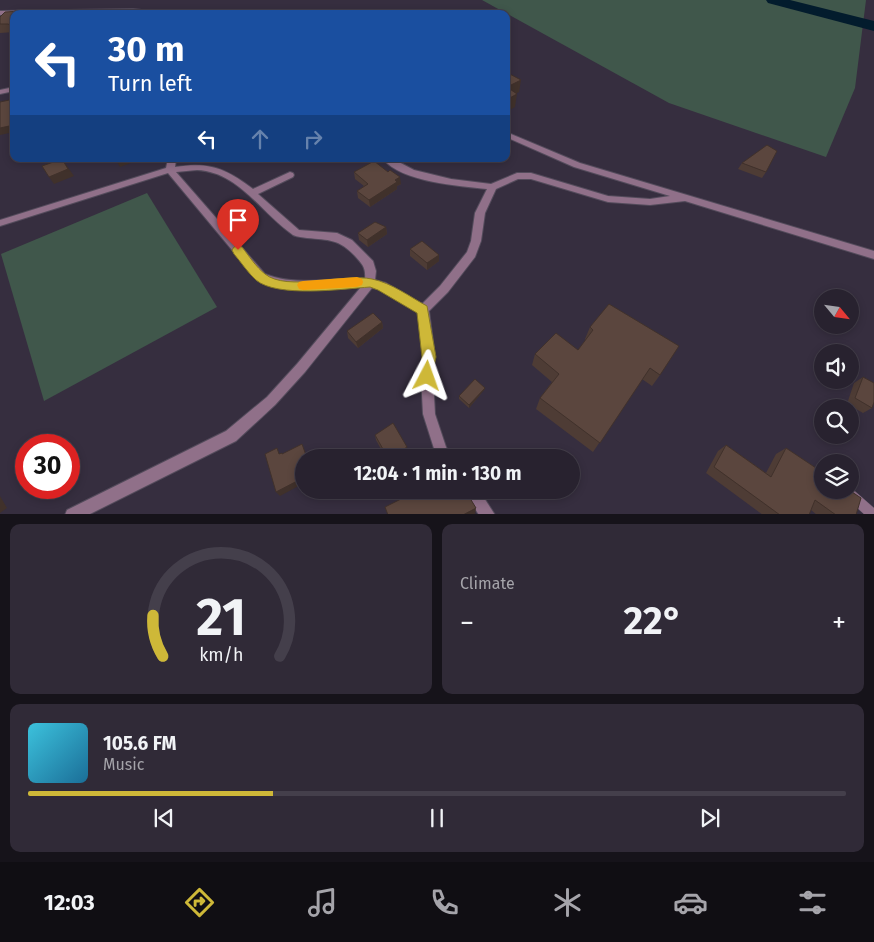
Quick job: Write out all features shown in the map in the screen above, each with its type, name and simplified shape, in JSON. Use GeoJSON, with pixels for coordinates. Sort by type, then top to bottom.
{"type":"FeatureCollection","features":[{"type":"Feature","properties":{"kind":"street"},"geometry":{"type":"LineString","coordinates":[[510,136],[577,165],[874,256]]}},
{"type":"Feature","properties":{"kind":"street"},"geometry":{"type":"LineString","coordinates":[[170,170],[171,162]]}},
{"type":"Feature","properties":{"kind":"street"},"geometry":{"type":"LineString","coordinates":[[392,162],[410,173],[425,178],[492,187],[517,176],[530,176],[608,199],[650,202],[684,198]]}},
{"type":"Feature","properties":{"kind":"street"},"geometry":{"type":"LineString","coordinates":[[0,223],[170,170],[195,167],[214,168],[226,173],[252,193],[297,233],[337,237],[349,243],[369,264],[371,272],[370,283],[301,368],[271,400],[231,436],[72,514]]}},
{"type":"Feature","properties":{"kind":"street"},"geometry":{"type":"LineString","coordinates":[[170,170],[260,277],[272,283],[293,286],[370,283],[382,286],[423,310]]}},
{"type":"Feature","properties":{"kind":"street"},"geometry":{"type":"LineString","coordinates":[[252,193],[290,175]]}},
{"type":"Feature","properties":{"kind":"street"},"geometry":{"type":"LineString","coordinates":[[423,310],[444,289],[471,254],[476,241],[480,213],[492,187]]}},
{"type":"Feature","properties":{"kind":"street"},"geometry":{"type":"LineString","coordinates":[[423,310],[429,357],[427,376],[429,414],[440,449]]}},
{"type":"Feature","properties":{"kind":"street"},"geometry":{"type":"LineString","coordinates":[[477,499],[488,514]]}},
{"type":"Feature","properties":{"kind":"lane"},"geometry":{"type":"LineString","coordinates":[[856,499],[874,514]]}},
{"type":"Feature","properties":{"kind":"green space"},"geometry":{"type":"Polygon","coordinates":[[[482,0],[866,0],[855,88],[826,157],[669,103],[510,15],[510,10],[500,10],[482,0]]]}},
{"type":"Feature","properties":{"kind":"green space"},"geometry":{"type":"Polygon","coordinates":[[[147,193],[217,307],[44,401],[1,254],[147,193]]]}},
{"type":"Feature","properties":{"kind":"building"},"geometry":{"type":"Polygon","coordinates":[[[5,12],[10,12],[10,25],[0,24],[0,17],[5,12]]]}},
{"type":"Feature","properties":{"kind":"building"},"geometry":{"type":"Polygon","coordinates":[[[510,74],[521,80],[510,86],[510,74]]]}},
{"type":"Feature","properties":{"kind":"building"},"geometry":{"type":"Polygon","coordinates":[[[510,89],[517,94],[510,98],[510,89]]]}},
{"type":"Feature","properties":{"kind":"building"},"geometry":{"type":"Polygon","coordinates":[[[10,100],[10,126],[0,128],[0,102],[10,100]]]}},
{"type":"Feature","properties":{"kind":"building"},"geometry":{"type":"Polygon","coordinates":[[[767,145],[777,151],[766,172],[742,163],[767,145]]]}},
{"type":"Feature","properties":{"kind":"building"},"geometry":{"type":"Polygon","coordinates":[[[53,162],[64,162],[68,169],[49,177],[42,166],[53,162]]]}},
{"type":"Feature","properties":{"kind":"building"},"geometry":{"type":"Polygon","coordinates":[[[375,162],[388,172],[390,170],[400,177],[395,180],[397,182],[369,200],[357,191],[368,184],[354,172],[375,162]]]}},
{"type":"Feature","properties":{"kind":"building"},"geometry":{"type":"Polygon","coordinates":[[[375,222],[386,227],[367,240],[358,233],[375,222]]]}},
{"type":"Feature","properties":{"kind":"building"},"geometry":{"type":"Polygon","coordinates":[[[422,241],[439,255],[427,263],[410,249],[422,241]]]}},
{"type":"Feature","properties":{"kind":"building"},"geometry":{"type":"Polygon","coordinates":[[[609,304],[679,346],[660,375],[650,368],[600,443],[540,398],[559,374],[535,354],[556,333],[578,350],[593,330],[590,327],[609,304]]]}},
{"type":"Feature","properties":{"kind":"building"},"geometry":{"type":"Polygon","coordinates":[[[373,313],[382,322],[356,342],[347,331],[373,313]]]}},
{"type":"Feature","properties":{"kind":"building"},"geometry":{"type":"Polygon","coordinates":[[[863,377],[874,383],[874,402],[872,408],[855,398],[863,377]]]}},
{"type":"Feature","properties":{"kind":"building"},"geometry":{"type":"Polygon","coordinates":[[[475,379],[485,388],[469,405],[459,396],[475,379]]]}},
{"type":"Feature","properties":{"kind":"building"},"geometry":{"type":"Polygon","coordinates":[[[393,423],[407,447],[404,449],[383,449],[375,435],[393,423]]]}},
{"type":"Feature","properties":{"kind":"building"},"geometry":{"type":"Polygon","coordinates":[[[302,444],[304,449],[295,449],[295,482],[276,492],[265,454],[277,448],[279,454],[302,444]]]}},
{"type":"Feature","properties":{"kind":"building"},"geometry":{"type":"Polygon","coordinates":[[[726,445],[771,477],[786,448],[814,467],[814,499],[861,498],[856,514],[835,514],[815,500],[809,514],[779,514],[714,467],[726,445]]]}},
{"type":"Feature","properties":{"kind":"building"},"geometry":{"type":"Polygon","coordinates":[[[401,499],[470,499],[476,508],[465,514],[388,514],[385,507],[401,499]]]}},
{"type":"Feature","properties":{"kind":"waterway"},"geometry":{"type":"LineString","coordinates":[[773,0],[874,26]]}},
{"type":"Feature","properties":{"kind":"slow traffic"},"geometry":{"type":"LineString","coordinates":[[303,285],[357,282]]}},
{"type":"Feature","properties":{"kind":"route"},"geometry":{"type":"LineString","coordinates":[[238,250],[260,277],[272,283],[293,286],[370,283],[382,286],[423,310],[429,357],[427,376]]}}]}
